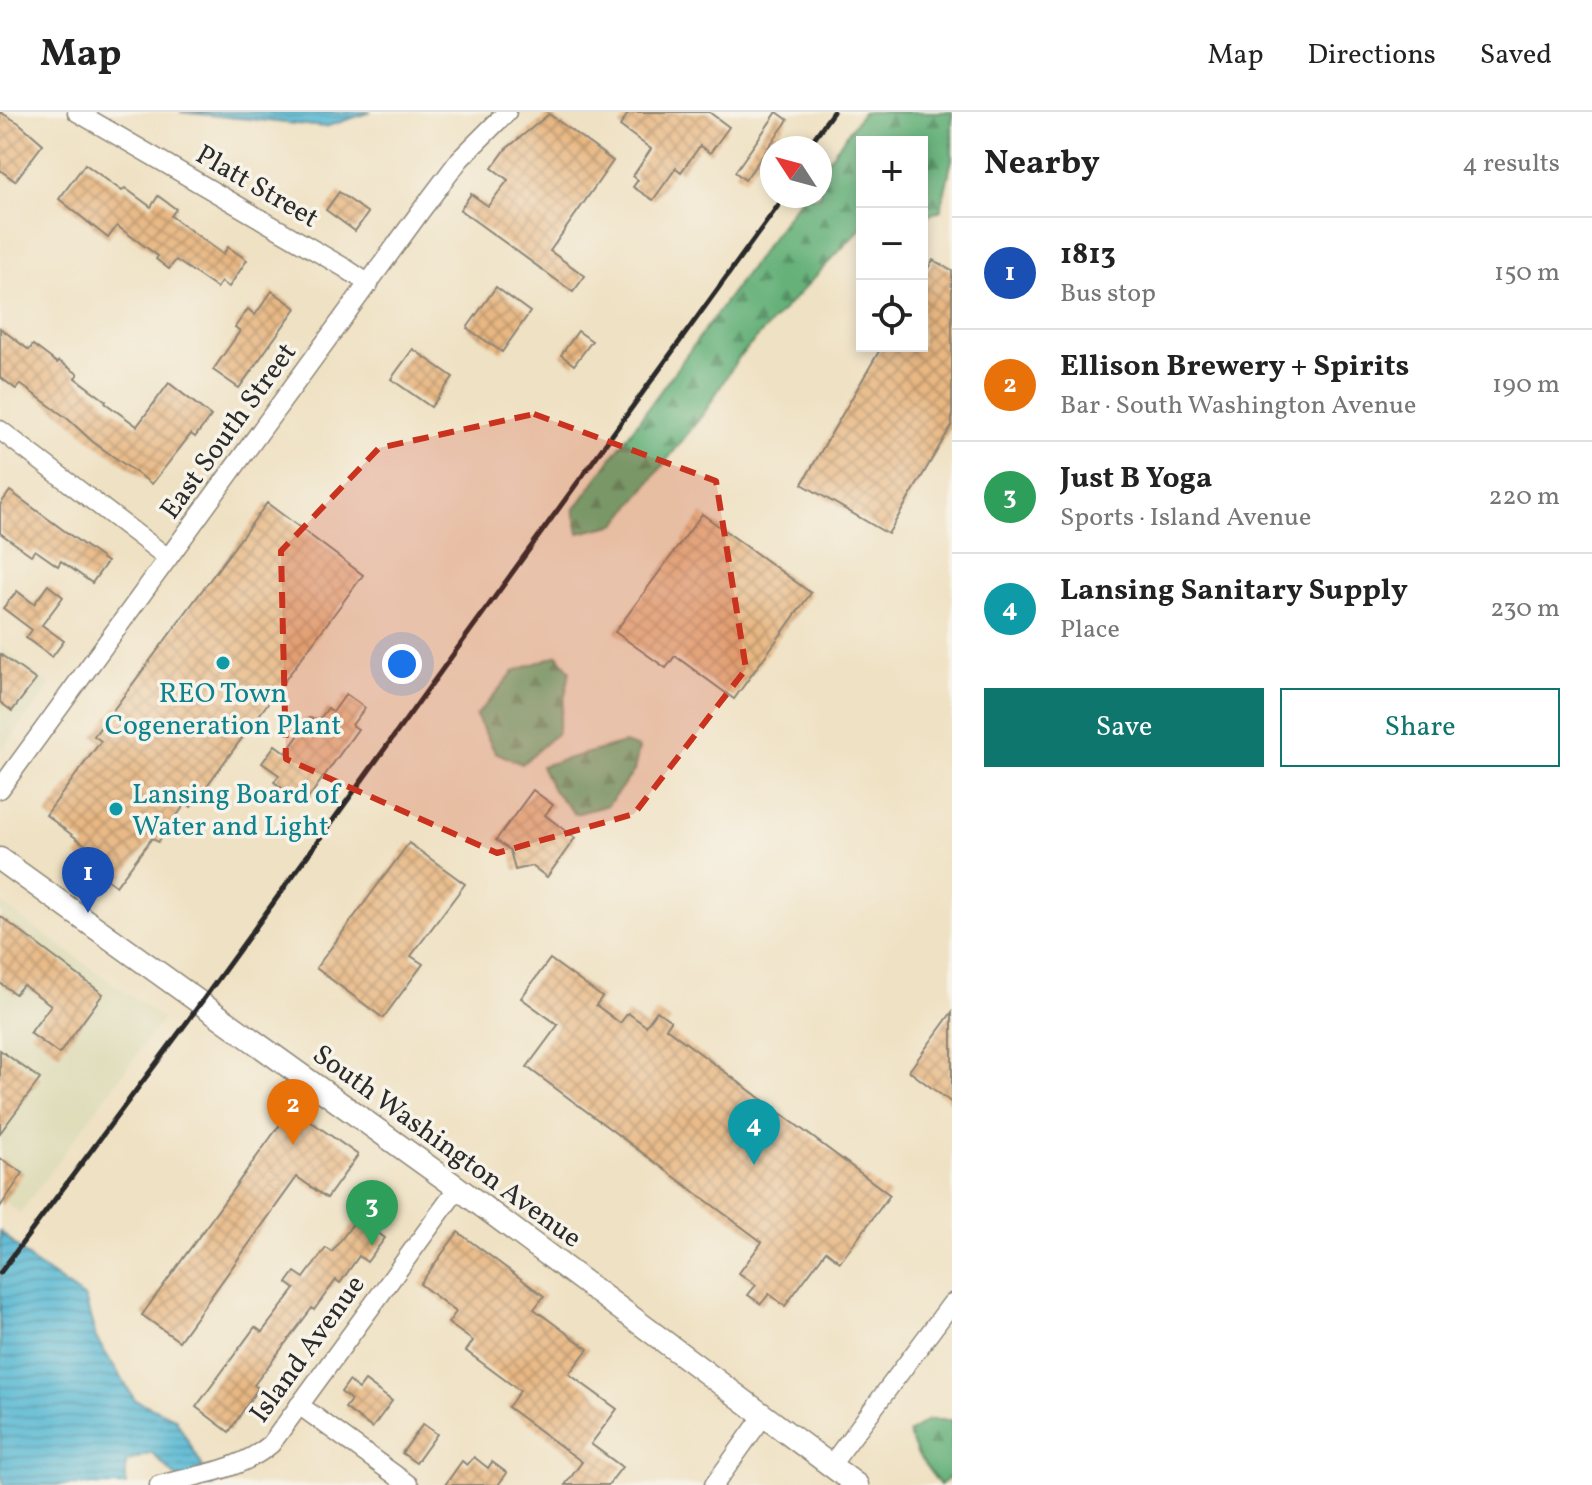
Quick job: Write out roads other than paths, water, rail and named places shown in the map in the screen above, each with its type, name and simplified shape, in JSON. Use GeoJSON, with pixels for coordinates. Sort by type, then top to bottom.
{"type":"FeatureCollection","features":[{"type":"Feature","properties":{"kind":"street","name":"Platt Street"},"geometry":{"type":"LineString","coordinates":[[77,112],[369,284]]}},
{"type":"Feature","properties":{"kind":"street","name":"East South Street"},"geometry":{"type":"LineString","coordinates":[[0,789],[460,159],[507,112]]}},
{"type":"Feature","properties":{"kind":"street"},"geometry":{"type":"LineString","coordinates":[[0,430],[168,558]]}},
{"type":"Feature","properties":{"kind":"street","name":"South Washington Avenue"},"geometry":{"type":"LineString","coordinates":[[0,859],[458,1188],[857,1485]]}},
{"type":"Feature","properties":{"kind":"street","name":"Island Avenue"},"geometry":{"type":"LineString","coordinates":[[159,1485],[242,1463],[256,1457],[271,1444],[458,1188]]}},
{"type":"Feature","properties":{"kind":"street"},"geometry":{"type":"LineString","coordinates":[[831,1465],[952,1303]]}},
{"type":"Feature","properties":{"kind":"street"},"geometry":{"type":"LineString","coordinates":[[299,1405],[409,1485]]}},
{"type":"Feature","properties":{"kind":"street"},"geometry":{"type":"LineString","coordinates":[[714,1485],[764,1415]]}},
{"type":"Feature","properties":{"kind":"water"},"geometry":{"type":"Polygon","coordinates":[[[180,112],[371,112],[325,127],[180,112]]]}},
{"type":"Feature","properties":{"kind":"water"},"geometry":{"type":"Polygon","coordinates":[[[0,1231],[33,1262],[85,1298],[96,1338],[135,1400],[175,1418],[213,1485],[184,1485],[152,1453],[126,1462],[126,1485],[4,1485],[0,1473],[0,1231]]]}},
{"type":"Feature","properties":{"kind":"railway"},"geometry":{"type":"LineString","coordinates":[[816,136],[833,112]]}},
{"type":"Feature","properties":{"kind":"railway"},"geometry":{"type":"LineString","coordinates":[[0,1273],[187,1022],[776,208]]}},
{"type":"Feature","properties":{"kind":"place","name":"REO Town Cogeneration Plant"},"geometry":{"type":"Point","coordinates":[223,663]}},
{"type":"Feature","properties":{"kind":"place","name":"Lansing Board of Water and Light"},"geometry":{"type":"Point","coordinates":[116,809]}},
{"type":"Feature","properties":{"kind":"place","name":"1813"},"geometry":{"type":"Point","coordinates":[88,913]}},
{"type":"Feature","properties":{"kind":"place","name":"Ellison Brewery + Spirits"},"geometry":{"type":"Point","coordinates":[293,1145]}},
{"type":"Feature","properties":{"kind":"place","name":"Lansing Sanitary Supply"},"geometry":{"type":"Point","coordinates":[754,1165]}},
{"type":"Feature","properties":{"kind":"place","name":"Just B Yoga"},"geometry":{"type":"Point","coordinates":[372,1246]}}]}
